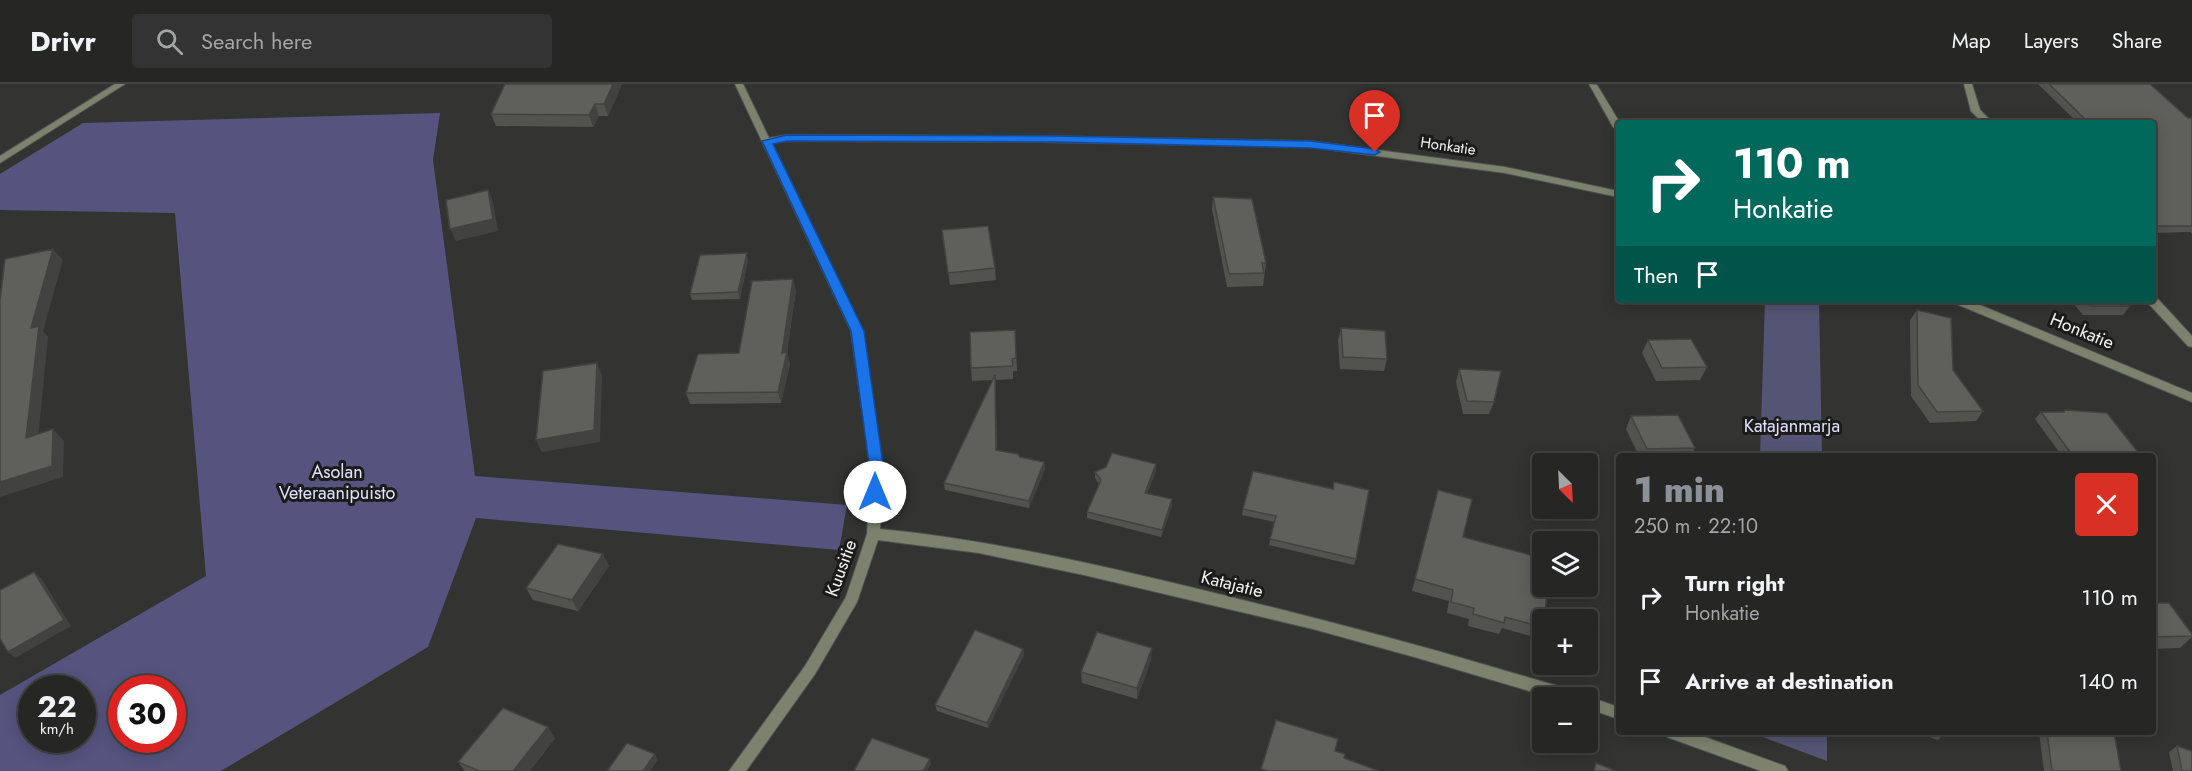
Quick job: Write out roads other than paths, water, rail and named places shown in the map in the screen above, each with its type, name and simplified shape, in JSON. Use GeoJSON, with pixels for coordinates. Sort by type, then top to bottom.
{"type":"FeatureCollection","features":[{"type":"Feature","properties":{"kind":"street"},"geometry":{"type":"LineString","coordinates":[[0,160],[121,84]]}},
{"type":"Feature","properties":{"kind":"street","name":"Kuusitie"},"geometry":{"type":"LineString","coordinates":[[737,771],[810,670],[852,598],[873,534],[877,471],[857,331],[740,84]]}},
{"type":"Feature","properties":{"kind":"street"},"geometry":{"type":"LineString","coordinates":[[1968,84],[1976,111],[1985,120]]}},
{"type":"Feature","properties":{"kind":"street"},"geometry":{"type":"LineString","coordinates":[[1593,85],[1616,124]]}},
{"type":"Feature","properties":{"kind":"street","name":"Honkatie"},"geometry":{"type":"LineString","coordinates":[[767,141],[787,138],[1000,138],[1310,144],[1505,170],[1616,194]]}},
{"type":"Feature","properties":{"kind":"street","name":"Honkatie"},"geometry":{"type":"LineString","coordinates":[[1965,303],[2173,388],[2192,398]]}},
{"type":"Feature","properties":{"kind":"street"},"geometry":{"type":"LineString","coordinates":[[2155,303],[2192,343]]}},
{"type":"Feature","properties":{"kind":"street","name":"Katajatie"},"geometry":{"type":"LineString","coordinates":[[873,534],[908,537],[1050,562],[1194,594],[1433,654],[1540,687]]}},
{"type":"Feature","properties":{"kind":"street"},"geometry":{"type":"LineString","coordinates":[[1598,706],[1616,712]]}},
{"type":"Feature","properties":{"kind":"street"},"geometry":{"type":"LineString","coordinates":[[1679,735],[1780,771]]}},
{"type":"Feature","properties":{"kind":"park label","name":"Katajanmarja"},"geometry":{"type":"Point","coordinates":[1792,426]}},
{"type":"Feature","properties":{"kind":"park label","name":"Asolan Veteraanipuisto"},"geometry":{"type":"Point","coordinates":[337,482]}}]}
